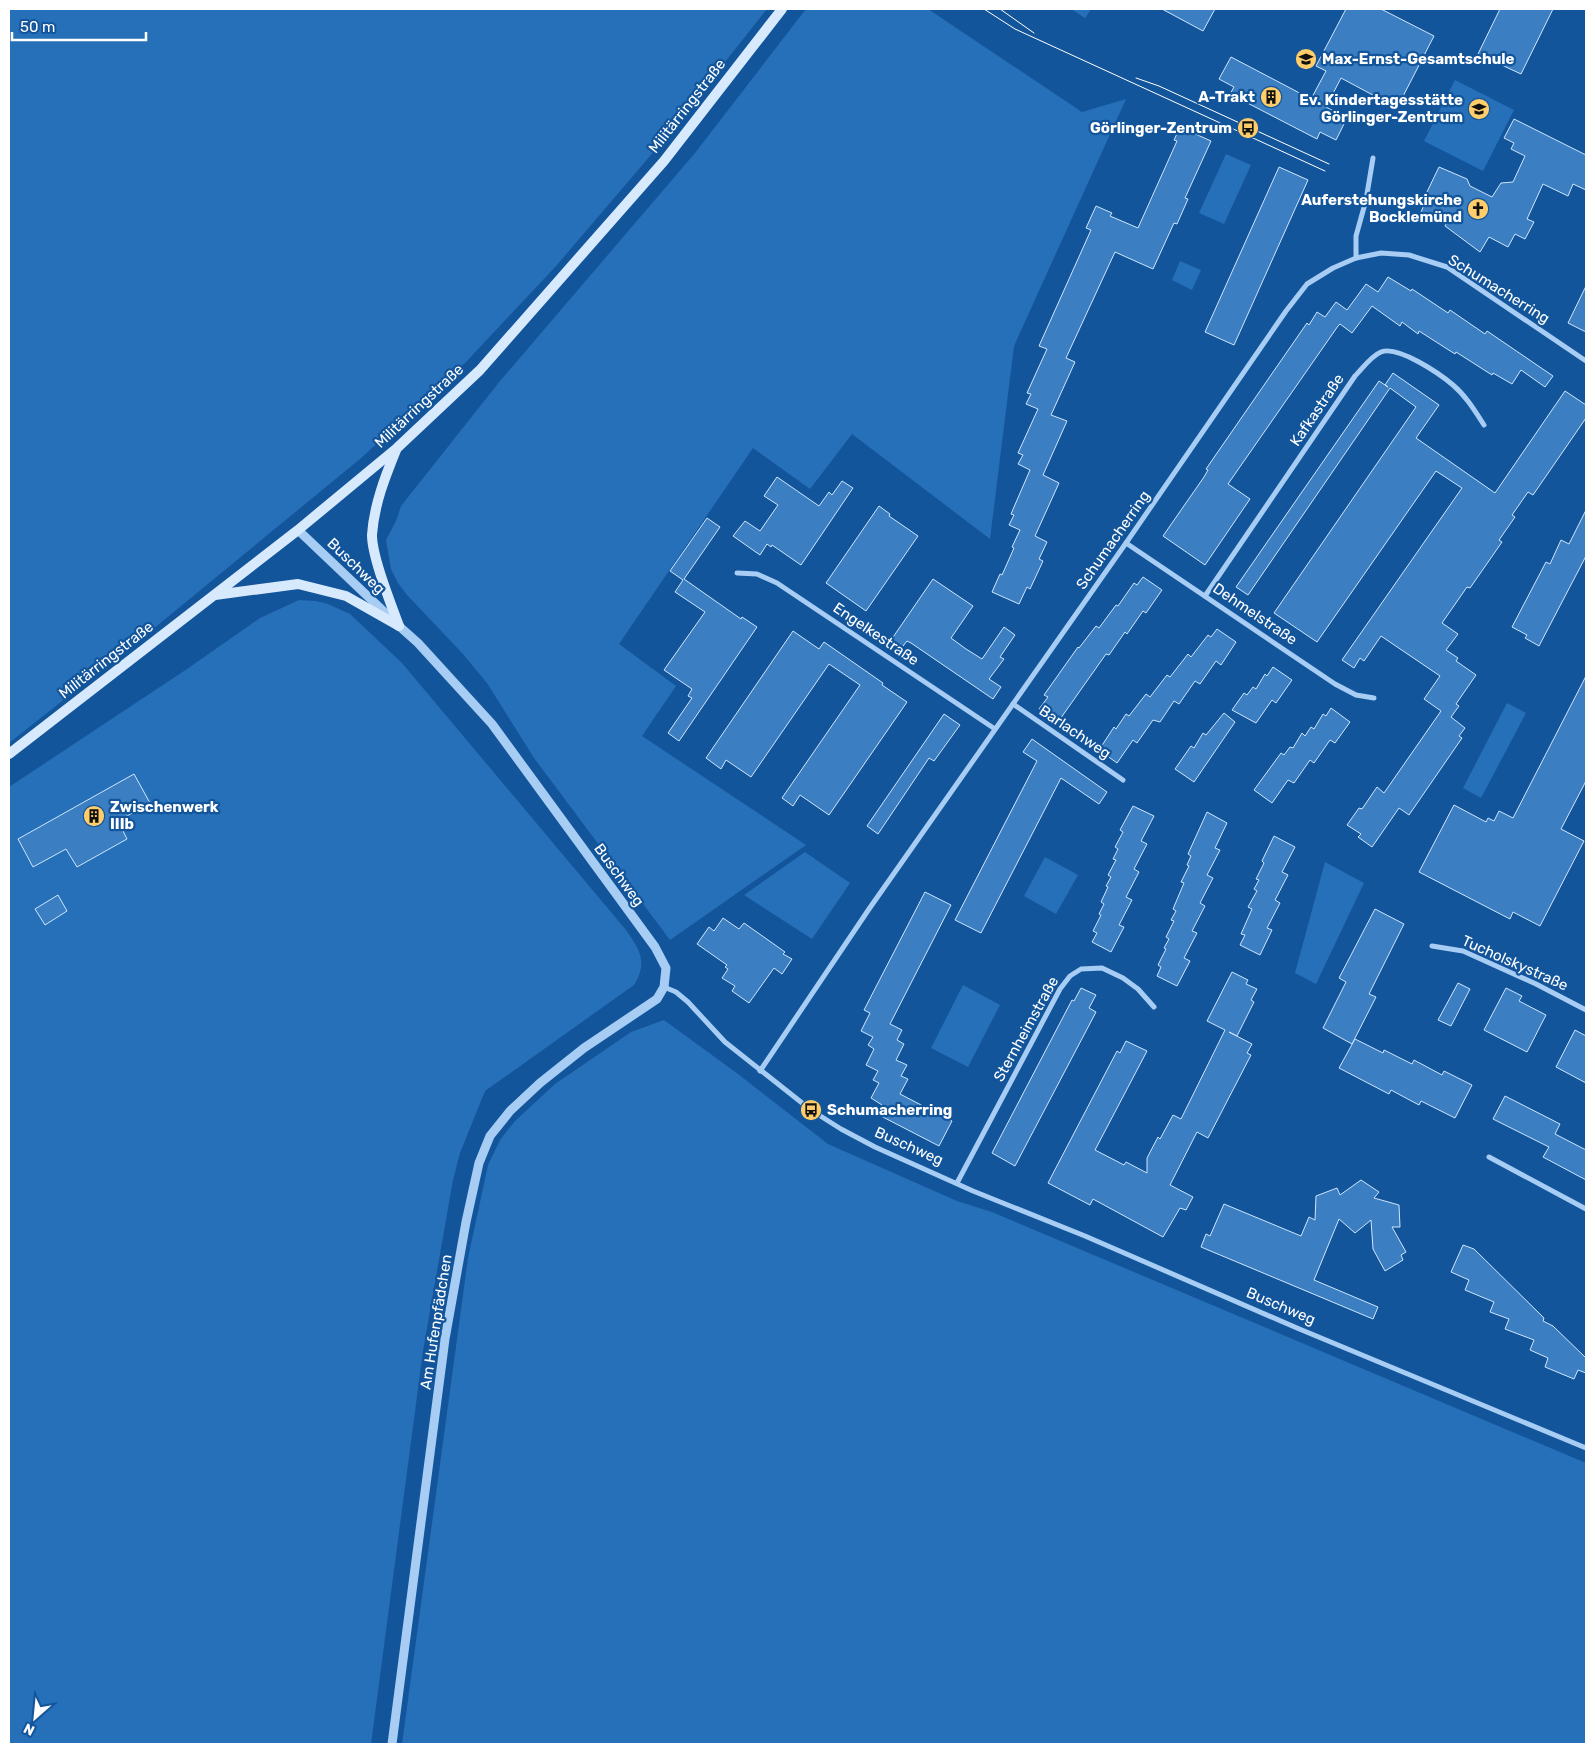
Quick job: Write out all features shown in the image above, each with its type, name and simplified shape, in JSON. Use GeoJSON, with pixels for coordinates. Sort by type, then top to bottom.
{"type":"FeatureCollection","features":[{"type":"Feature","properties":{"kind":"main road","name":"Militärringstraße"},"geometry":{"type":"LineString","coordinates":[[9,754],[298,530],[397,448],[480,370],[664,161],[782,9]]}},
{"type":"Feature","properties":{"kind":"main road"},"geometry":{"type":"LineString","coordinates":[[397,448],[379,492],[372,535],[375,552],[399,626]]}},
{"type":"Feature","properties":{"kind":"main road"},"geometry":{"type":"LineString","coordinates":[[215,595],[298,584],[346,596],[399,626]]}},
{"type":"Feature","properties":{"kind":"street"},"geometry":{"type":"LineString","coordinates":[[1356,258],[1356,236],[1366,200],[1373,158]]}},
{"type":"Feature","properties":{"kind":"street","name":"Schumacherring"},"geometry":{"type":"LineString","coordinates":[[760,1071],[1012,704],[1286,311],[1307,284],[1332,268],[1356,258],[1381,254],[1409,255],[1448,267],[1586,361]]}},
{"type":"Feature","properties":{"kind":"street","name":"Kafkastraße"},"geometry":{"type":"LineString","coordinates":[[1205,596],[1355,376],[1381,352],[1394,351],[1407,355],[1452,384],[1474,408],[1484,425]]}},
{"type":"Feature","properties":{"kind":"street","name":"Buschweg"},"geometry":{"type":"LineString","coordinates":[[298,530],[418,643],[492,724],[655,947],[666,968],[664,987],[676,992],[688,1002],[725,1042],[811,1110],[841,1130],[973,1191],[1094,1240],[1297,1328],[1586,1448]]}},
{"type":"Feature","properties":{"kind":"street","name":"Dehmelstraße"},"geometry":{"type":"LineString","coordinates":[[1126,543],[1335,684],[1356,695],[1374,698]]}},
{"type":"Feature","properties":{"kind":"street","name":"Engelkestraße"},"geometry":{"type":"LineString","coordinates":[[737,573],[757,574],[777,583],[995,729]]}},
{"type":"Feature","properties":{"kind":"street","name":"Barlachweg"},"geometry":{"type":"LineString","coordinates":[[1012,704],[1123,780]]}},
{"type":"Feature","properties":{"kind":"street","name":"Tucholskystraße"},"geometry":{"type":"LineString","coordinates":[[1432,946],[1464,951],[1536,984],[1586,1010]]}},
{"type":"Feature","properties":{"kind":"street","name":"Sternheimstraße"},"geometry":{"type":"LineString","coordinates":[[957,1183],[1057,994],[1070,976],[1081,969],[1102,968],[1138,989],[1154,1007]]}},
{"type":"Feature","properties":{"kind":"street","name":"Am Hufenpfädchen"},"geometry":{"type":"LineString","coordinates":[[392,1744],[445,1339],[478,1163],[490,1136],[510,1111],[540,1083],[584,1048],[657,999],[664,987]]}},
{"type":"Feature","properties":{"kind":"street"},"geometry":{"type":"LineString","coordinates":[[1489,1157],[1586,1209]]}},
{"type":"Feature","properties":{"kind":"shaded area"},"geometry":{"type":"Polygon","coordinates":[[[9,9],[767,9],[656,149],[557,265],[466,362],[360,459],[147,634],[9,743],[9,9]]]}},
{"type":"Feature","properties":{"kind":"shaded area"},"geometry":{"type":"Polygon","coordinates":[[[806,9],[928,9],[1082,112],[1126,99],[1014,346],[990,539],[852,434],[810,489],[753,448],[619,644],[676,686],[642,736],[806,845],[670,940],[534,758],[487,683],[398,583],[391,569],[386,540],[401,506],[500,381],[695,153],[806,9]]]}},
{"type":"Feature","properties":{"kind":"shaded area"},"geometry":{"type":"Polygon","coordinates":[[[1071,9],[1091,9],[1085,18],[1071,9]]]}},
{"type":"Feature","properties":{"kind":"shaded area"},"geometry":{"type":"Polygon","coordinates":[[[1455,80],[1514,110],[1483,171],[1424,141],[1455,80]]]}},
{"type":"Feature","properties":{"kind":"shaded area"},"geometry":{"type":"Polygon","coordinates":[[[1226,154],[1251,165],[1224,224],[1199,213],[1226,154]]]}},
{"type":"Feature","properties":{"kind":"shaded area"},"geometry":{"type":"Polygon","coordinates":[[[1180,261],[1201,270],[1192,290],[1172,280],[1180,261]]]}},
{"type":"Feature","properties":{"kind":"shaded area"},"geometry":{"type":"Polygon","coordinates":[[[299,600],[328,604],[350,614],[402,663],[626,930],[638,950],[641,970],[634,985],[485,1091],[460,1153],[453,1180],[423,1351],[371,1744],[9,1744],[9,787],[187,669],[260,618],[299,600]]]}},
{"type":"Feature","properties":{"kind":"shaded area"},"geometry":{"type":"Polygon","coordinates":[[[1507,703],[1526,713],[1481,798],[1463,788],[1507,703]]]}},
{"type":"Feature","properties":{"kind":"shaded area"},"geometry":{"type":"Polygon","coordinates":[[[805,852],[850,883],[812,939],[744,895],[805,852]]]}},
{"type":"Feature","properties":{"kind":"shaded area"},"geometry":{"type":"Polygon","coordinates":[[[1045,857],[1078,875],[1056,914],[1024,896],[1045,857]]]}},
{"type":"Feature","properties":{"kind":"shaded area"},"geometry":{"type":"Polygon","coordinates":[[[1325,862],[1364,883],[1316,984],[1295,973],[1325,862]]]}},
{"type":"Feature","properties":{"kind":"shaded area"},"geometry":{"type":"Polygon","coordinates":[[[963,985],[1000,1005],[968,1067],[931,1048],[963,985]]]}},
{"type":"Feature","properties":{"kind":"shaded area"},"geometry":{"type":"Polygon","coordinates":[[[664,1020],[738,1074],[828,1144],[957,1201],[992,1212],[1586,1463],[1586,1744],[402,1744],[468,1258],[488,1165],[500,1140],[515,1121],[555,1084],[631,1032],[664,1020]]]}},
{"type":"Feature","properties":{"kind":"building"},"geometry":{"type":"Polygon","coordinates":[[[1162,9],[1215,9],[1203,31],[1162,9]]]}},
{"type":"Feature","properties":{"kind":"building"},"geometry":{"type":"Polygon","coordinates":[[[1346,9],[1381,9],[1434,36],[1397,108],[1341,78],[1326,107],[1347,118],[1336,140],[1320,132],[1317,139],[1230,94],[1234,87],[1219,79],[1231,57],[1311,99],[1326,71],[1316,66],[1346,9]]]}},
{"type":"Feature","properties":{"kind":"building"},"geometry":{"type":"Polygon","coordinates":[[[1500,9],[1553,9],[1521,74],[1478,54],[1500,9]]]}},
{"type":"Feature","properties":{"kind":"building","name":"Auferstehungskirche Bocklemünd"},"geometry":{"type":"Polygon","coordinates":[[[1514,119],[1586,155],[1586,190],[1573,184],[1568,196],[1543,184],[1527,219],[1534,222],[1525,239],[1515,234],[1508,247],[1489,237],[1480,252],[1445,226],[1446,224],[1421,212],[1425,196],[1439,167],[1467,179],[1470,186],[1492,197],[1501,183],[1513,182],[1525,156],[1511,149],[1514,143],[1504,138],[1514,119]]]}},
{"type":"Feature","properties":{"kind":"building"},"geometry":{"type":"Polygon","coordinates":[[[1180,127],[1211,141],[1185,198],[1188,199],[1177,224],[1174,223],[1153,269],[1115,252],[1066,358],[1075,362],[1051,415],[1067,421],[1043,475],[1059,483],[1035,536],[1047,542],[1039,559],[1043,561],[1030,589],[1027,587],[1019,604],[992,592],[1000,574],[1002,575],[1020,530],[1009,525],[1014,515],[1011,514],[1030,470],[1018,464],[1023,455],[1018,453],[1038,409],[1026,404],[1031,394],[1027,393],[1047,349],[1039,346],[1091,230],[1086,228],[1096,206],[1112,213],[1110,216],[1138,228],[1177,141],[1174,140],[1180,127]]]}},
{"type":"Feature","properties":{"kind":"building"},"geometry":{"type":"Polygon","coordinates":[[[1279,167],[1308,180],[1234,345],[1205,332],[1279,167]]]}},
{"type":"Feature","properties":{"kind":"building"},"geometry":{"type":"Polygon","coordinates":[[[1388,277],[1411,291],[1412,289],[1448,313],[1450,310],[1485,334],[1487,331],[1553,376],[1545,387],[1521,370],[1512,384],[1493,373],[1492,375],[1456,352],[1455,354],[1419,331],[1418,334],[1402,322],[1400,326],[1372,306],[1352,333],[1340,324],[1338,326],[1228,484],[1250,499],[1205,565],[1163,536],[1204,477],[1208,470],[1206,469],[1307,323],[1309,325],[1317,312],[1325,317],[1336,302],[1347,310],[1366,284],[1378,292],[1388,277]]]}},
{"type":"Feature","properties":{"kind":"building"},"geometry":{"type":"Polygon","coordinates":[[[1586,286],[1586,332],[1568,323],[1586,286]]]}},
{"type":"Feature","properties":{"kind":"building"},"geometry":{"type":"Polygon","coordinates":[[[1393,373],[1439,405],[1416,438],[1495,493],[1565,391],[1586,405],[1586,418],[1533,495],[1528,492],[1512,515],[1515,517],[1499,540],[1502,542],[1470,588],[1467,587],[1442,623],[1458,634],[1446,650],[1458,658],[1456,661],[1476,675],[1456,704],[1459,706],[1451,717],[1465,728],[1459,736],[1462,738],[1409,815],[1399,808],[1372,847],[1358,837],[1361,834],[1347,825],[1359,808],[1362,809],[1377,787],[1384,793],[1441,711],[1424,699],[1440,676],[1381,636],[1364,661],[1360,658],[1354,668],[1342,660],[1462,488],[1436,471],[1317,642],[1274,613],[1416,407],[1390,388],[1248,595],[1236,587],[1379,381],[1385,385],[1393,373]]]}},
{"type":"Feature","properties":{"kind":"building"},"geometry":{"type":"Polygon","coordinates":[[[777,477],[819,506],[829,492],[832,495],[842,481],[853,488],[801,565],[772,545],[771,547],[767,544],[760,555],[733,536],[745,521],[760,531],[778,505],[764,496],[777,477]]]}},
{"type":"Feature","properties":{"kind":"building"},"geometry":{"type":"Polygon","coordinates":[[[879,506],[890,514],[889,516],[918,536],[866,611],[826,583],[879,506]]]}},
{"type":"Feature","properties":{"kind":"building"},"geometry":{"type":"Polygon","coordinates":[[[1586,510],[1586,556],[1539,646],[1525,638],[1527,635],[1512,627],[1546,562],[1550,564],[1561,540],[1569,544],[1586,510]]]}},
{"type":"Feature","properties":{"kind":"building"},"geometry":{"type":"Polygon","coordinates":[[[707,518],[720,527],[684,579],[741,619],[742,617],[757,627],[679,741],[668,733],[692,698],[688,696],[692,689],[664,670],[705,612],[675,592],[683,580],[670,571],[707,518]]]}},
{"type":"Feature","properties":{"kind":"building"},"geometry":{"type":"Polygon","coordinates":[[[1143,577],[1162,590],[1146,613],[1143,611],[1109,655],[1106,654],[1058,722],[1039,709],[1048,697],[1044,695],[1078,647],[1096,626],[1099,628],[1134,583],[1137,585],[1143,577]]]}},
{"type":"Feature","properties":{"kind":"building"},"geometry":{"type":"Polygon","coordinates":[[[933,579],[973,606],[951,638],[966,649],[982,659],[1004,627],[1015,635],[1000,657],[1004,659],[989,679],[1001,687],[993,699],[911,643],[907,641],[900,650],[889,643],[933,579]]]}},
{"type":"Feature","properties":{"kind":"building"},"geometry":{"type":"Polygon","coordinates":[[[1217,629],[1236,642],[1221,665],[1216,661],[1200,684],[1195,681],[1179,704],[1174,701],[1160,722],[1153,720],[1137,743],[1133,740],[1117,763],[1099,750],[1114,727],[1116,729],[1126,714],[1129,716],[1146,694],[1150,697],[1167,675],[1170,677],[1188,654],[1191,657],[1208,635],[1211,637],[1217,629]]]}},
{"type":"Feature","properties":{"kind":"building"},"geometry":{"type":"Polygon","coordinates":[[[793,631],[819,649],[824,642],[907,702],[829,815],[800,795],[793,806],[782,798],[860,685],[829,664],[751,777],[726,760],[721,769],[706,758],[793,631]]]}},
{"type":"Feature","properties":{"kind":"building"},"geometry":{"type":"Polygon","coordinates":[[[1273,667],[1292,680],[1276,703],[1272,700],[1256,723],[1232,710],[1244,693],[1247,695],[1253,687],[1256,689],[1265,674],[1267,676],[1273,667]]]}},
{"type":"Feature","properties":{"kind":"building"},"geometry":{"type":"Polygon","coordinates":[[[1586,676],[1586,781],[1561,829],[1584,841],[1540,926],[1513,912],[1510,919],[1419,872],[1454,805],[1486,822],[1488,818],[1494,821],[1499,811],[1513,818],[1586,676]]]}},
{"type":"Feature","properties":{"kind":"building"},"geometry":{"type":"Polygon","coordinates":[[[1331,708],[1350,722],[1335,743],[1330,740],[1314,763],[1310,760],[1294,783],[1288,780],[1272,803],[1254,790],[1281,753],[1284,755],[1290,747],[1293,748],[1302,733],[1305,736],[1311,727],[1314,729],[1323,714],[1326,716],[1331,708]]]}},
{"type":"Feature","properties":{"kind":"building"},"geometry":{"type":"Polygon","coordinates":[[[1224,713],[1235,722],[1194,782],[1175,769],[1191,746],[1194,748],[1203,733],[1206,735],[1224,713]]]}},
{"type":"Feature","properties":{"kind":"building"},"geometry":{"type":"Polygon","coordinates":[[[944,714],[960,725],[934,761],[929,758],[878,834],[867,826],[944,714]]]}},
{"type":"Feature","properties":{"kind":"building"},"geometry":{"type":"Polygon","coordinates":[[[1032,739],[1107,792],[1099,804],[1061,778],[981,933],[955,920],[1037,761],[1023,752],[1032,739]]]}},
{"type":"Feature","properties":{"kind":"building","name":"Zwischenwerk IIIb"},"geometry":{"type":"Polygon","coordinates":[[[134,774],[150,803],[118,821],[127,839],[77,867],[66,849],[33,867],[18,839],[134,774]]]}},
{"type":"Feature","properties":{"kind":"building"},"geometry":{"type":"Polygon","coordinates":[[[1133,806],[1154,816],[1141,841],[1147,844],[1134,869],[1139,872],[1126,897],[1132,900],[1119,925],[1124,927],[1111,952],[1092,942],[1097,933],[1093,931],[1104,904],[1101,902],[1111,877],[1108,875],[1116,860],[1113,859],[1118,849],[1115,847],[1123,832],[1120,830],[1133,806]]]}},
{"type":"Feature","properties":{"kind":"building"},"geometry":{"type":"Polygon","coordinates":[[[1207,812],[1227,823],[1215,848],[1220,850],[1207,875],[1213,878],[1200,903],[1205,906],[1192,931],[1197,933],[1184,958],[1190,961],[1177,986],[1157,976],[1161,967],[1158,965],[1169,939],[1166,937],[1174,921],[1171,920],[1176,911],[1173,909],[1184,883],[1181,882],[1189,866],[1187,865],[1191,856],[1188,854],[1207,812]]]}},
{"type":"Feature","properties":{"kind":"building"},"geometry":{"type":"Polygon","coordinates":[[[1274,836],[1295,847],[1282,872],[1288,875],[1275,900],[1280,903],[1267,928],[1272,930],[1260,955],[1240,945],[1245,935],[1241,934],[1252,909],[1248,907],[1257,891],[1254,889],[1259,880],[1256,879],[1264,863],[1262,861],[1274,836]]]}},
{"type":"Feature","properties":{"kind":"building"},"geometry":{"type":"Polygon","coordinates":[[[925,892],[951,905],[890,1024],[902,1030],[897,1040],[904,1044],[896,1060],[907,1065],[901,1076],[908,1079],[900,1094],[952,1121],[939,1146],[877,1114],[882,1105],[871,1098],[879,1083],[873,1080],[878,1071],[866,1065],[874,1049],[868,1045],[873,1037],[861,1031],[870,1013],[864,1010],[925,892]]]}},
{"type":"Feature","properties":{"kind":"building"},"geometry":{"type":"Polygon","coordinates":[[[58,895],[67,911],[45,925],[35,909],[58,895]]]}},
{"type":"Feature","properties":{"kind":"building"},"geometry":{"type":"Polygon","coordinates":[[[1375,909],[1404,924],[1369,994],[1376,997],[1352,1044],[1323,1028],[1346,982],[1339,978],[1375,909]]]}},
{"type":"Feature","properties":{"kind":"building"},"geometry":{"type":"Polygon","coordinates":[[[723,918],[739,929],[744,923],[792,959],[782,974],[774,968],[749,1003],[732,991],[735,986],[722,978],[728,969],[725,967],[727,965],[697,944],[709,927],[714,931],[723,918]]]}},
{"type":"Feature","properties":{"kind":"building"},"geometry":{"type":"Polygon","coordinates":[[[1232,972],[1248,980],[1246,984],[1257,989],[1251,1000],[1254,1002],[1237,1036],[1229,1032],[1252,1044],[1247,1053],[1251,1055],[1208,1138],[1197,1132],[1170,1185],[1193,1197],[1186,1210],[1180,1208],[1163,1237],[1093,1199],[1090,1205],[1048,1183],[1117,1051],[1120,1053],[1126,1041],[1147,1051],[1095,1150],[1124,1165],[1126,1162],[1147,1173],[1147,1158],[1158,1137],[1160,1139],[1173,1115],[1181,1119],[1225,1030],[1207,1021],[1232,972]]]}},
{"type":"Feature","properties":{"kind":"building"},"geometry":{"type":"Polygon","coordinates":[[[1458,983],[1470,989],[1451,1026],[1438,1020],[1458,983]]]}},
{"type":"Feature","properties":{"kind":"building"},"geometry":{"type":"Polygon","coordinates":[[[1081,988],[1096,995],[1089,1008],[1096,1012],[1015,1166],[992,1153],[1072,1000],[1074,1001],[1081,988]]]}},
{"type":"Feature","properties":{"kind":"building"},"geometry":{"type":"Polygon","coordinates":[[[1506,988],[1522,996],[1519,1001],[1546,1015],[1527,1052],[1484,1030],[1506,988]]]}},
{"type":"Feature","properties":{"kind":"building"},"geometry":{"type":"Polygon","coordinates":[[[1575,1030],[1586,1036],[1586,1083],[1556,1067],[1575,1030]]]}},
{"type":"Feature","properties":{"kind":"building"},"geometry":{"type":"Polygon","coordinates":[[[1355,1039],[1383,1053],[1384,1050],[1412,1064],[1414,1060],[1442,1075],[1444,1071],[1472,1085],[1455,1118],[1421,1101],[1419,1105],[1391,1090],[1389,1094],[1339,1068],[1355,1039]]]}},
{"type":"Feature","properties":{"kind":"building"},"geometry":{"type":"Polygon","coordinates":[[[1505,1096],[1560,1124],[1555,1134],[1586,1150],[1586,1180],[1543,1157],[1549,1147],[1493,1119],[1505,1096]]]}},
{"type":"Feature","properties":{"kind":"building"},"geometry":{"type":"Polygon","coordinates":[[[1361,1180],[1379,1192],[1374,1198],[1399,1205],[1400,1227],[1392,1227],[1406,1252],[1401,1255],[1403,1260],[1385,1271],[1373,1249],[1371,1220],[1355,1233],[1339,1219],[1314,1280],[1378,1307],[1373,1319],[1201,1247],[1206,1234],[1210,1236],[1224,1204],[1301,1236],[1309,1217],[1315,1220],[1316,1196],[1337,1188],[1340,1195],[1361,1180]]]}},
{"type":"Feature","properties":{"kind":"building"},"geometry":{"type":"Polygon","coordinates":[[[1463,1245],[1474,1249],[1544,1318],[1543,1321],[1553,1326],[1586,1358],[1586,1373],[1578,1370],[1574,1379],[1545,1367],[1548,1358],[1530,1350],[1534,1340],[1505,1329],[1509,1319],[1490,1312],[1494,1302],[1465,1290],[1469,1280],[1451,1272],[1463,1245]]]}},
{"type":"Feature","properties":{"kind":"tram line"},"geometry":{"type":"LineString","coordinates":[[984,9],[1015,29],[1325,171]]}},
{"type":"Feature","properties":{"kind":"tram line"},"geometry":{"type":"LineString","coordinates":[[1000,9],[1034,33]]}},
{"type":"Feature","properties":{"kind":"tram line"},"geometry":{"type":"LineString","coordinates":[[1136,78],[1159,86],[1329,164]]}},
{"type":"Feature","properties":{"kind":"place","name":"Max-Ernst-Gesamtschule"},"geometry":{"type":"Point","coordinates":[1306,59]}},
{"type":"Feature","properties":{"kind":"place","name":"A-Trakt"},"geometry":{"type":"Point","coordinates":[1271,97]}},
{"type":"Feature","properties":{"kind":"place","name":"Ev. Kindertagesstätte Görlinger-Zentrum"},"geometry":{"type":"Point","coordinates":[1479,109]}},
{"type":"Feature","properties":{"kind":"place","name":"Görlinger-Zentrum"},"geometry":{"type":"Point","coordinates":[1248,128]}},
{"type":"Feature","properties":{"kind":"place","name":"Auferstehungskirche Bocklemünd"},"geometry":{"type":"Point","coordinates":[1478,209]}},
{"type":"Feature","properties":{"kind":"place","name":"Zwischenwerk IIIb"},"geometry":{"type":"Point","coordinates":[94,816]}},
{"type":"Feature","properties":{"kind":"place","name":"Schumacherring"},"geometry":{"type":"Point","coordinates":[811,1110]}}]}
